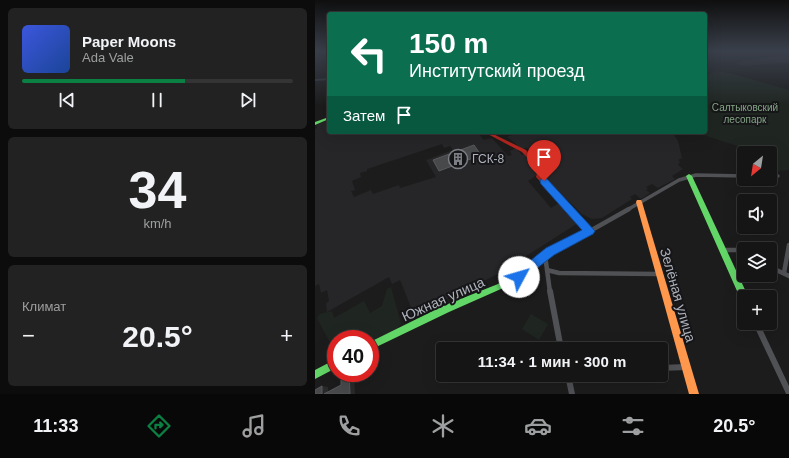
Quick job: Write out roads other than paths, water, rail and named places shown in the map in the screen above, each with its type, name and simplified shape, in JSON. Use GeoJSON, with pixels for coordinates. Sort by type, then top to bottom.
{"type":"FeatureCollection","features":[{"type":"Feature","properties":{"kind":"street"},"geometry":{"type":"LineString","coordinates":[[315,124],[327,119]]}},
{"type":"Feature","properties":{"kind":"street"},"geometry":{"type":"LineString","coordinates":[[490,134],[524,151],[541,169],[539,177],[589,231]]}},
{"type":"Feature","properties":{"kind":"street"},"geometry":{"type":"LineString","coordinates":[[737,176],[689,176],[741,290]]}},
{"type":"Feature","properties":{"kind":"street","name":"Южная улица"},"geometry":{"type":"LineString","coordinates":[[379,342],[446,309],[510,282],[545,255],[679,180],[689,176]]}},
{"type":"Feature","properties":{"kind":"street","name":"Зелёная улица"},"geometry":{"type":"LineString","coordinates":[[639,202],[694,394]]}},
{"type":"Feature","properties":{"kind":"street"},"geometry":{"type":"LineString","coordinates":[[784,274],[789,245]]}},
{"type":"Feature","properties":{"kind":"street"},"geometry":{"type":"LineString","coordinates":[[723,250],[737,250]]}},
{"type":"Feature","properties":{"kind":"street"},"geometry":{"type":"LineString","coordinates":[[545,255],[560,342]]}},
{"type":"Feature","properties":{"kind":"street"},"geometry":{"type":"LineString","coordinates":[[547,270],[559,273],[659,274]]}},
{"type":"Feature","properties":{"kind":"street"},"geometry":{"type":"LineString","coordinates":[[777,270],[789,276]]}},
{"type":"Feature","properties":{"kind":"street"},"geometry":{"type":"LineString","coordinates":[[759,330],[789,393]]}},
{"type":"Feature","properties":{"kind":"street"},"geometry":{"type":"LineString","coordinates":[[668,368],[686,367]]}},
{"type":"Feature","properties":{"kind":"street"},"geometry":{"type":"LineString","coordinates":[[315,375],[327,368]]}},
{"type":"Feature","properties":{"kind":"street"},"geometry":{"type":"LineString","coordinates":[[569,382],[572,394]]}},
{"type":"Feature","properties":{"kind":"waterway"},"geometry":{"type":"LineString","coordinates":[[315,80],[327,79]]}},
{"type":"Feature","properties":{"kind":"place","name":"ГСК-8"},"geometry":{"type":"Point","coordinates":[458,159]}},
{"type":"Feature","properties":{"kind":"park label","name":"Салтыковский лесопарк"},"geometry":{"type":"Point","coordinates":[745,112]}}]}
